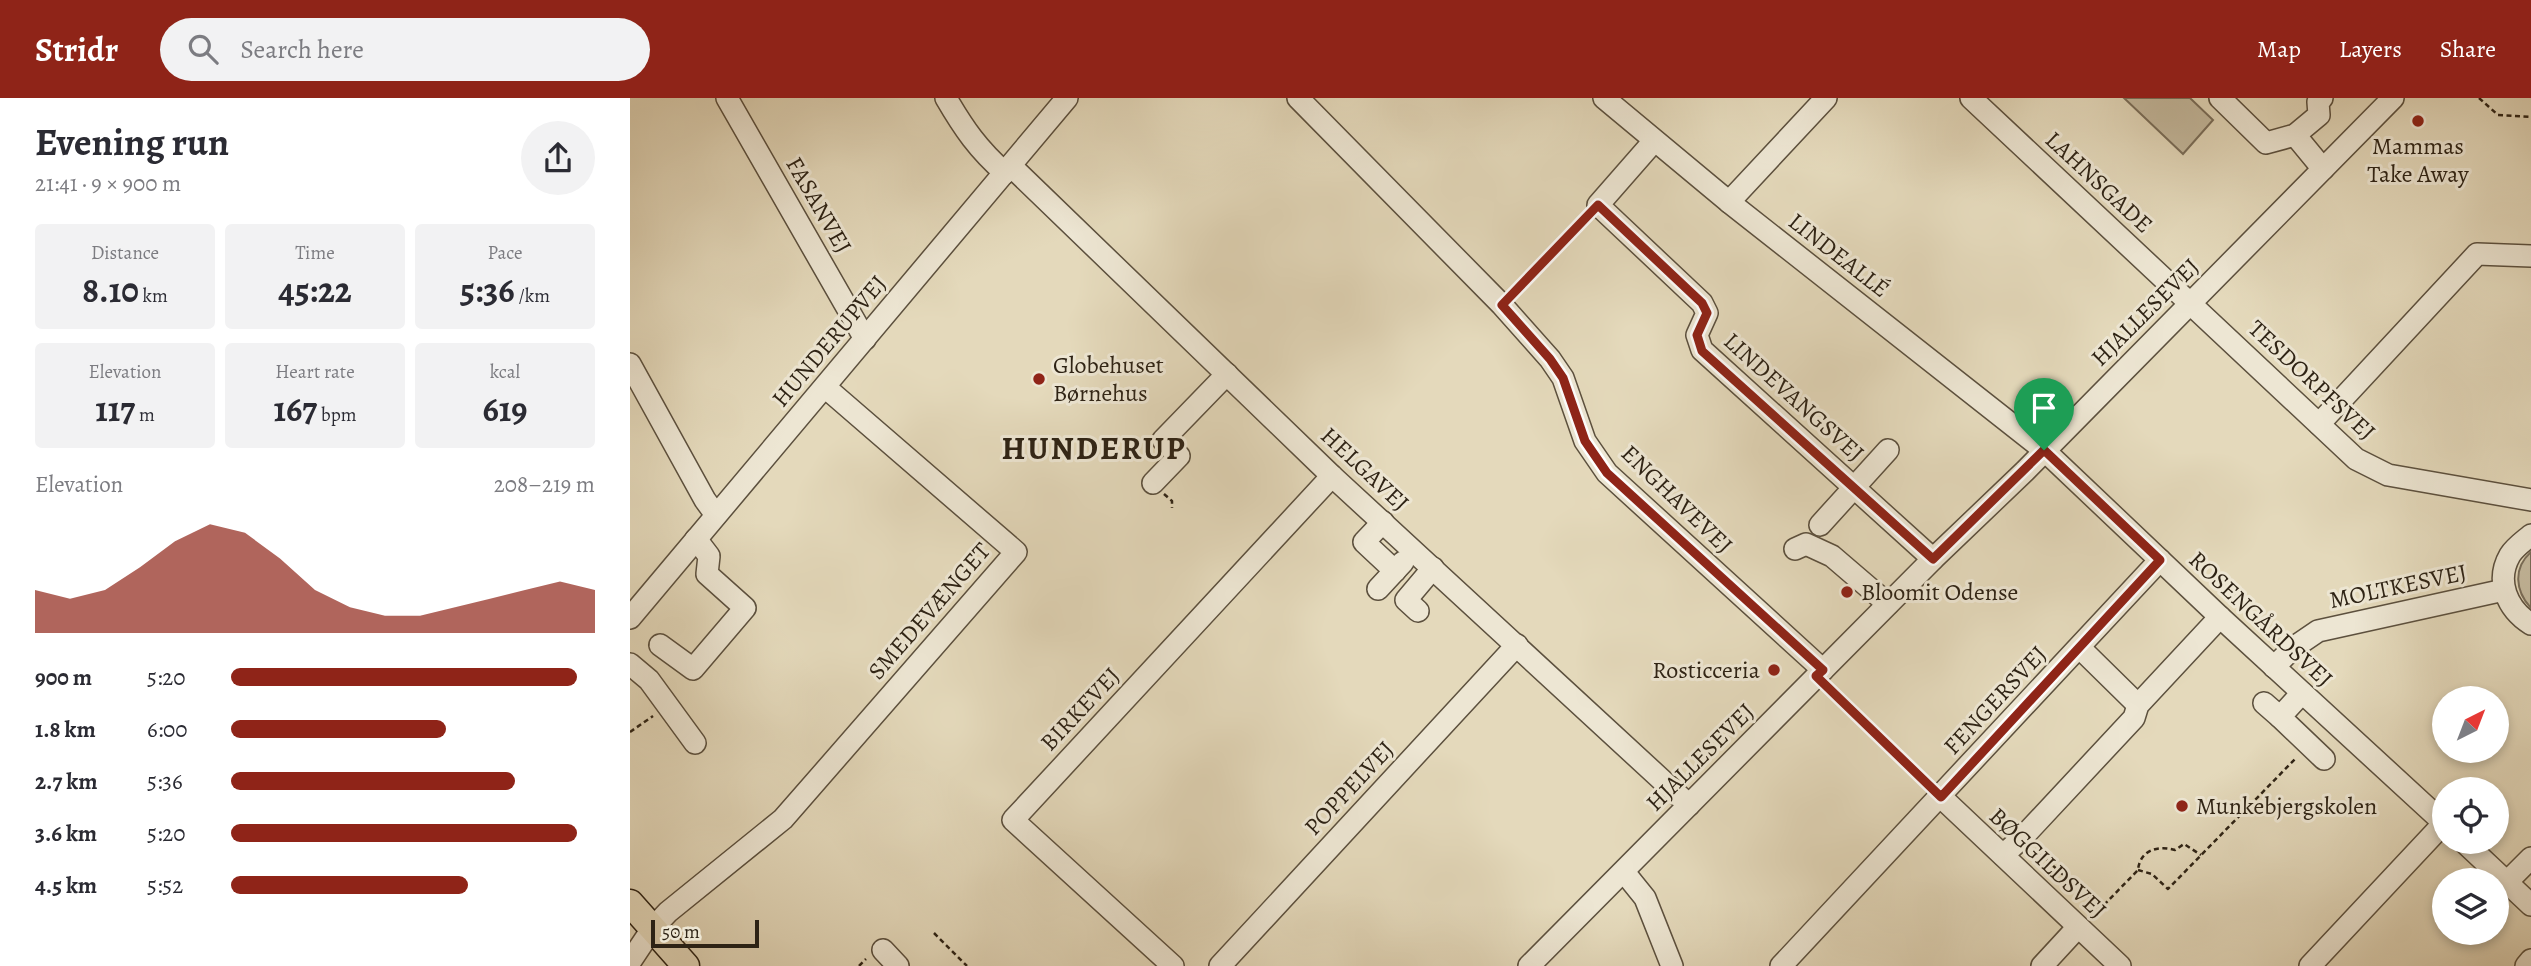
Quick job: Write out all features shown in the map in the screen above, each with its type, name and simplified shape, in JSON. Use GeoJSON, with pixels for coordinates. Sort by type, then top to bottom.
{"type":"FeatureCollection","features":[{"type":"Feature","properties":{"kind":"main road"},"geometry":{"type":"LineString","coordinates":[[630,903],[686,966]]}},
{"type":"Feature","properties":{"kind":"street","name":"FASANVEJ"},"geometry":{"type":"LineString","coordinates":[[727,98],[865,339]]}},
{"type":"Feature","properties":{"kind":"street","name":"HELGAVEJ"},"geometry":{"type":"LineString","coordinates":[[946,98],[966,134],[981,153],[1008,170],[1332,476],[1689,805]]}},
{"type":"Feature","properties":{"kind":"street","name":"HUNDERUPVEJ"},"geometry":{"type":"LineString","coordinates":[[630,618],[1067,98]]}},
{"type":"Feature","properties":{"kind":"street","name":"ENGHAVEVEJ"},"geometry":{"type":"LineString","coordinates":[[1298,98],[1502,305],[1550,359],[1563,378],[1585,441],[1607,473],[1819,673]]}},
{"type":"Feature","properties":{"kind":"street","name":"LINDEALLÉ"},"geometry":{"type":"LineString","coordinates":[[1604,98],[1729,202],[2044,450]]}},
{"type":"Feature","properties":{"kind":"street"},"geometry":{"type":"LineString","coordinates":[[1729,202],[1826,98]]}},
{"type":"Feature","properties":{"kind":"street","name":"LAHNSGADE"},"geometry":{"type":"LineString","coordinates":[[1971,98],[2190,304]]}},
{"type":"Feature","properties":{"kind":"street"},"geometry":{"type":"LineString","coordinates":[[2220,98],[2266,142],[2295,135],[2319,115],[2318,102],[2322,98]]}},
{"type":"Feature","properties":{"kind":"street","name":"HJALLESEVEJ"},"geometry":{"type":"LineString","coordinates":[[1529,966],[2393,98]]}},
{"type":"Feature","properties":{"kind":"street"},"geometry":{"type":"LineString","coordinates":[[2295,135],[2323,169]]}},
{"type":"Feature","properties":{"kind":"street"},"geometry":{"type":"LineString","coordinates":[[1598,205],[1654,141]]}},
{"type":"Feature","properties":{"kind":"street","name":"LINDEVANGSVEJ"},"geometry":{"type":"LineString","coordinates":[[1598,205],[1702,303],[1707,313],[1697,335],[1702,351],[1933,559]]}},
{"type":"Feature","properties":{"kind":"street"},"geometry":{"type":"LineString","coordinates":[[2319,424],[2477,254],[2531,256]]}},
{"type":"Feature","properties":{"kind":"street","name":"TESDORPFSVEJ"},"geometry":{"type":"LineString","coordinates":[[2190,304],[2356,459],[2388,475],[2531,500]]}},
{"type":"Feature","properties":{"kind":"street"},"geometry":{"type":"LineString","coordinates":[[630,364],[705,500],[716,515]]}},
{"type":"Feature","properties":{"kind":"street"},"geometry":{"type":"LineString","coordinates":[[1153,483],[1179,456],[1163,440],[1227,374]]}},
{"type":"Feature","properties":{"kind":"street","name":"SMEDEVÆNGET"},"geometry":{"type":"LineString","coordinates":[[652,929],[668,912],[783,819],[1016,552],[825,387]]}},
{"type":"Feature","properties":{"kind":"street"},"geometry":{"type":"LineString","coordinates":[[1820,525],[1888,450]]}},
{"type":"Feature","properties":{"kind":"street","name":"ROSENGÅRDSVEJ"},"geometry":{"type":"LineString","coordinates":[[2044,450],[2432,812]]}},
{"type":"Feature","properties":{"kind":"street","name":"BIRKEVEJ"},"geometry":{"type":"LineString","coordinates":[[1173,966],[1013,820],[1332,476]]}},
{"type":"Feature","properties":{"kind":"street"},"geometry":{"type":"LineString","coordinates":[[1383,522],[1364,542],[1395,571]]}},
{"type":"Feature","properties":{"kind":"street"},"geometry":{"type":"LineString","coordinates":[[2531,535],[2511,554],[2506,566],[2504,590],[2517,613],[2531,624]]}},
{"type":"Feature","properties":{"kind":"street"},"geometry":{"type":"LineString","coordinates":[[660,645],[693,669],[745,608],[707,574],[709,555],[696,539]]}},
{"type":"Feature","properties":{"kind":"street"},"geometry":{"type":"LineString","coordinates":[[1795,549],[1806,544],[1832,556],[1888,604]]}},
{"type":"Feature","properties":{"kind":"street"},"geometry":{"type":"LineString","coordinates":[[1378,589],[1413,550]]}},
{"type":"Feature","properties":{"kind":"street","name":"FENGERSVEJ"},"geometry":{"type":"LineString","coordinates":[[1781,966],[2160,560]]}},
{"type":"Feature","properties":{"kind":"street"},"geometry":{"type":"LineString","coordinates":[[1418,611],[1406,600],[1433,568]]}},
{"type":"Feature","properties":{"kind":"street","name":"MOLTKESVEJ"},"geometry":{"type":"LineString","coordinates":[[2274,667],[2293,648],[2318,631],[2504,590]]}},
{"type":"Feature","properties":{"kind":"street"},"geometry":{"type":"LineString","coordinates":[[2003,855],[2134,718],[2138,705],[2220,617]]}},
{"type":"Feature","properties":{"kind":"street","name":"POPPELVEJ"},"geometry":{"type":"LineString","coordinates":[[1220,966],[1517,645]]}},
{"type":"Feature","properties":{"kind":"street"},"geometry":{"type":"LineString","coordinates":[[2080,648],[2138,705]]}},
{"type":"Feature","properties":{"kind":"street"},"geometry":{"type":"LineString","coordinates":[[630,664],[649,680],[695,743]]}},
{"type":"Feature","properties":{"kind":"street"},"geometry":{"type":"LineString","coordinates":[[2302,692],[2272,710],[2319,754]]}},
{"type":"Feature","properties":{"kind":"street","name":"BØGGILDSVEJ"},"geometry":{"type":"LineString","coordinates":[[1941,797],[2120,966]]}},
{"type":"Feature","properties":{"kind":"street"},"geometry":{"type":"LineString","coordinates":[[2310,966],[2432,836]]}},
{"type":"Feature","properties":{"kind":"street"},"geometry":{"type":"LineString","coordinates":[[2477,854],[2492,868]]}},
{"type":"Feature","properties":{"kind":"street"},"geometry":{"type":"LineString","coordinates":[[2509,880],[2531,858]]}},
{"type":"Feature","properties":{"kind":"street"},"geometry":{"type":"LineString","coordinates":[[1623,872],[1645,898],[1672,966]]}},
{"type":"Feature","properties":{"kind":"street"},"geometry":{"type":"LineString","coordinates":[[2509,884],[2531,905]]}},
{"type":"Feature","properties":{"kind":"street"},"geometry":{"type":"LineString","coordinates":[[2042,966],[2078,927]]}},
{"type":"Feature","properties":{"kind":"street"},"geometry":{"type":"LineString","coordinates":[[630,962],[652,929]]}},
{"type":"Feature","properties":{"kind":"street"},"geometry":{"type":"LineString","coordinates":[[2526,966],[2531,960]]}},
{"type":"Feature","properties":{"kind":"path"},"geometry":{"type":"LineString","coordinates":[[2479,98],[2498,116],[2531,117]]}},
{"type":"Feature","properties":{"kind":"path"},"geometry":{"type":"LineString","coordinates":[[1502,305],[1598,205]]}},
{"type":"Feature","properties":{"kind":"path"},"geometry":{"type":"LineString","coordinates":[[1819,673],[1941,797]]}},
{"type":"Feature","properties":{"kind":"path"},"geometry":{"type":"LineString","coordinates":[[630,732],[668,705]]}},
{"type":"Feature","properties":{"kind":"path"},"geometry":{"type":"LineString","coordinates":[[2138,870],[2152,874],[2168,889],[2294,758],[2305,760],[2319,754]]}},
{"type":"Feature","properties":{"kind":"path"},"geometry":{"type":"LineString","coordinates":[[2025,841],[2101,908],[2138,870],[2138,863],[2151,849],[2160,846],[2175,850],[2184,844],[2201,855]]}},
{"type":"Feature","properties":{"kind":"path"},"geometry":{"type":"LineString","coordinates":[[934,933],[967,966]]}},
{"type":"Feature","properties":{"kind":"shaded area"},"geometry":{"type":"Polygon","coordinates":[[[2124,98],[2190,98],[2213,120],[2183,154],[2124,98]]]}},
{"type":"Feature","properties":{"kind":"shaded area"},"geometry":{"type":"Polygon","coordinates":[[[2531,552],[2531,608],[2522,594],[2518,580],[2521,565],[2531,552]]]}},
{"type":"Feature","properties":{"kind":"place","name":"Mammas Take Away"},"geometry":{"type":"Point","coordinates":[2418,121]}},
{"type":"Feature","properties":{"kind":"place","name":"Globehuset Børnehus"},"geometry":{"type":"Point","coordinates":[1039,379]}},
{"type":"Feature","properties":{"kind":"place","name":"Bloomit Odense"},"geometry":{"type":"Point","coordinates":[1847,592]}},
{"type":"Feature","properties":{"kind":"place","name":"Rosticceria"},"geometry":{"type":"Point","coordinates":[1774,670]}},
{"type":"Feature","properties":{"kind":"place","name":"Munkebjergskolen"},"geometry":{"type":"Point","coordinates":[2182,806]}},
{"type":"Feature","properties":{"kind":"district","name":"HUNDERUP"},"geometry":{"type":"Point","coordinates":[1094,448]}},
{"type":"Feature","properties":{"kind":"route"},"geometry":{"type":"LineString","coordinates":[[1598,205],[1702,303],[1707,313],[1697,335],[1702,351],[1933,559],[2044,450],[2160,560],[1941,797],[1816,676],[1823,670],[1607,473],[1585,441],[1563,378],[1550,359],[1502,305],[1598,205]]}}]}
